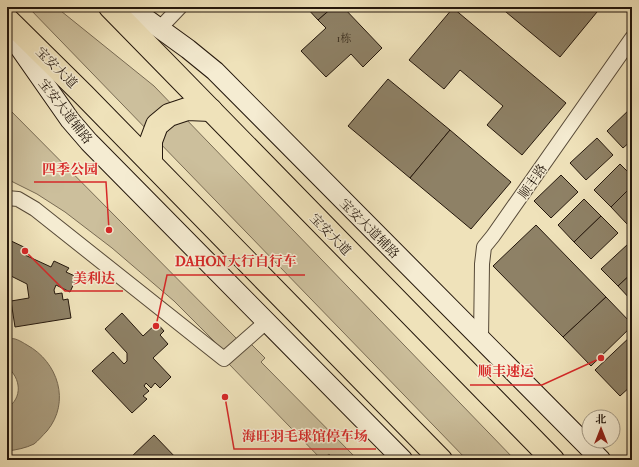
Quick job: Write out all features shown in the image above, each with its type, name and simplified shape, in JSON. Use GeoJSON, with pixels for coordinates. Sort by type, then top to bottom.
{"type":"FeatureCollection","features":[{"type":"Feature","properties":{"kind":"main road","name":"宝安大道"},"geometry":{"type":"LineString","coordinates":[[110,7],[553,460]]}},
{"type":"Feature","properties":{"kind":"main road","name":"宝安大道辅路"},"geometry":{"type":"LineString","coordinates":[[130,7],[188,49],[215,71],[601,460]]}},
{"type":"Feature","properties":{"kind":"main road","name":"宝安大道"},"geometry":{"type":"LineString","coordinates":[[7,19],[151,163],[441,460]]}},
{"type":"Feature","properties":{"kind":"main road","name":"宝安大道辅路"},"geometry":{"type":"LineString","coordinates":[[7,30],[70,120],[89,142],[403,460]]}},
{"type":"Feature","properties":{"kind":"main road"},"geometry":{"type":"LineString","coordinates":[[151,163],[151,141],[157,125],[169,115],[187,109],[211,110]]}},
{"type":"Feature","properties":{"kind":"street"},"geometry":{"type":"LineString","coordinates":[[160,28],[180,7]]}},
{"type":"Feature","properties":{"kind":"street","name":"顺丰路"},"geometry":{"type":"LineString","coordinates":[[481,339],[482,264],[484,247],[632,38]]}},
{"type":"Feature","properties":{"kind":"street"},"geometry":{"type":"LineString","coordinates":[[7,198],[18,199],[35,209],[224,359],[266,322]]}},
{"type":"Feature","properties":{"kind":"shaded area"},"geometry":{"type":"Polygon","coordinates":[[[28,7],[56,7],[154,86],[515,460],[467,460],[28,7]]]}},
{"type":"Feature","properties":{"kind":"shaded area"},"geometry":{"type":"Polygon","coordinates":[[[7,107],[237,339],[224,351],[174,301],[112,248],[65,212],[37,194],[7,179],[7,107]]]}},
{"type":"Feature","properties":{"kind":"shaded area"},"geometry":{"type":"Polygon","coordinates":[[[7,339],[15,339],[38,352],[53,372],[58,384],[59,396],[58,408],[54,420],[39,440],[28,447],[7,451],[7,408],[16,399],[18,388],[15,377],[7,367],[7,339]]]}},
{"type":"Feature","properties":{"kind":"shaded area"},"geometry":{"type":"Polygon","coordinates":[[[250,343],[265,358],[261,362],[358,460],[335,460],[329,454],[322,460],[228,363],[250,343]]]}},
{"type":"Feature","properties":{"kind":"building"},"geometry":{"type":"Polygon","coordinates":[[[306,7],[333,7],[318,20],[306,7]]]}},
{"type":"Feature","properties":{"kind":"building"},"geometry":{"type":"Polygon","coordinates":[[[333,7],[343,7],[382,48],[363,67],[351,54],[326,77],[301,51],[326,28],[318,20],[333,7]]]}},
{"type":"Feature","properties":{"kind":"building"},"geometry":{"type":"Polygon","coordinates":[[[500,7],[591,7],[597,12],[560,57],[500,7]]]}},
{"type":"Feature","properties":{"kind":"building"},"geometry":{"type":"Polygon","coordinates":[[[453,8],[566,103],[522,155],[487,125],[503,106],[460,70],[444,89],[409,60],[453,8]]]}},
{"type":"Feature","properties":{"kind":"building"},"geometry":{"type":"Polygon","coordinates":[[[388,79],[450,130],[410,178],[348,126],[388,79]]]}},
{"type":"Feature","properties":{"kind":"building"},"geometry":{"type":"Polygon","coordinates":[[[632,107],[632,140],[623,148],[607,131],[632,107]]]}},
{"type":"Feature","properties":{"kind":"building"},"geometry":{"type":"Polygon","coordinates":[[[450,130],[511,182],[471,229],[410,178],[450,130]]]}},
{"type":"Feature","properties":{"kind":"building"},"geometry":{"type":"Polygon","coordinates":[[[597,138],[613,155],[586,180],[570,163],[597,138]]]}},
{"type":"Feature","properties":{"kind":"building"},"geometry":{"type":"Polygon","coordinates":[[[620,164],[632,176],[632,186],[611,207],[594,190],[620,164]]]}},
{"type":"Feature","properties":{"kind":"building"},"geometry":{"type":"Polygon","coordinates":[[[561,175],[578,192],[551,218],[534,201],[561,175]]]}},
{"type":"Feature","properties":{"kind":"building"},"geometry":{"type":"Polygon","coordinates":[[[632,186],[632,219],[627,224],[611,207],[632,186]]]}},
{"type":"Feature","properties":{"kind":"building"},"geometry":{"type":"Polygon","coordinates":[[[584,199],[601,216],[574,242],[558,225],[584,199]]]}},
{"type":"Feature","properties":{"kind":"building"},"geometry":{"type":"Polygon","coordinates":[[[601,216],[618,233],[591,259],[574,242],[601,216]]]}},
{"type":"Feature","properties":{"kind":"building"},"geometry":{"type":"Polygon","coordinates":[[[536,225],[606,297],[563,337],[493,266],[536,225]]]}},
{"type":"Feature","properties":{"kind":"building"},"geometry":{"type":"Polygon","coordinates":[[[7,239],[28,249],[25,255],[51,267],[54,261],[69,268],[66,272],[77,277],[70,292],[56,285],[54,290],[55,294],[62,293],[63,300],[68,299],[71,318],[15,327],[11,301],[29,298],[27,284],[7,274],[9,269],[7,268],[7,239]]]}},
{"type":"Feature","properties":{"kind":"building"},"geometry":{"type":"Polygon","coordinates":[[[628,244],[632,248],[632,273],[618,286],[601,269],[628,244]]]}},
{"type":"Feature","properties":{"kind":"building"},"geometry":{"type":"Polygon","coordinates":[[[632,273],[632,301],[618,286],[632,273]]]}},
{"type":"Feature","properties":{"kind":"building"},"geometry":{"type":"Polygon","coordinates":[[[606,297],[632,324],[632,326],[591,366],[563,337],[606,297]]]}},
{"type":"Feature","properties":{"kind":"building"},"geometry":{"type":"Polygon","coordinates":[[[122,313],[143,336],[157,323],[164,331],[160,335],[168,344],[153,358],[171,377],[160,388],[155,383],[151,388],[146,383],[144,386],[149,391],[143,396],[147,399],[132,413],[92,371],[113,352],[124,364],[127,361],[127,353],[105,329],[122,313]]]}},
{"type":"Feature","properties":{"kind":"building"},"geometry":{"type":"Polygon","coordinates":[[[632,335],[632,385],[620,396],[595,370],[632,335]]]}},
{"type":"Feature","properties":{"kind":"building"},"geometry":{"type":"Polygon","coordinates":[[[154,435],[178,460],[128,460],[154,435]]]}},
{"type":"Feature","properties":{"kind":"place","name":"四季公园"},"geometry":{"type":"Point","coordinates":[109,230]}},
{"type":"Feature","properties":{"kind":"place","name":"美利达"},"geometry":{"type":"Point","coordinates":[25,251]}},
{"type":"Feature","properties":{"kind":"place","name":"DAHON大行自行车"},"geometry":{"type":"Point","coordinates":[156,326]}},
{"type":"Feature","properties":{"kind":"place","name":"顺丰速运"},"geometry":{"type":"Point","coordinates":[601,358]}},
{"type":"Feature","properties":{"kind":"place","name":"海旺羽毛球馆停车场"},"geometry":{"type":"Point","coordinates":[225,397]}}]}
